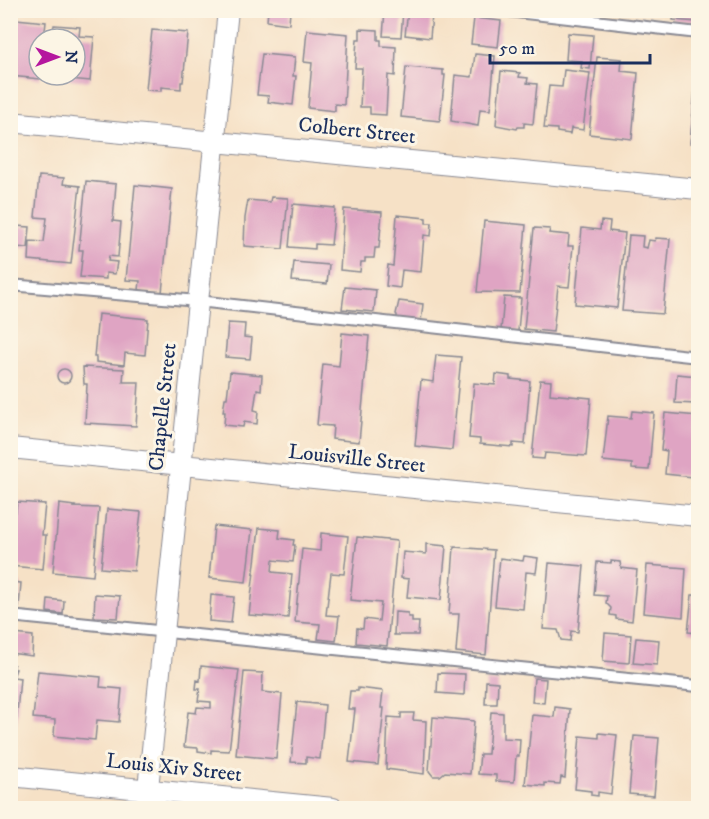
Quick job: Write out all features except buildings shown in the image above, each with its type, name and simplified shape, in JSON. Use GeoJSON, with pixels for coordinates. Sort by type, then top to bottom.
{"type":"FeatureCollection","features":[{"type":"Feature","properties":{"kind":"street","name":"Chapelle Street"},"geometry":{"type":"LineString","coordinates":[[147,799],[228,10]]}},
{"type":"Feature","properties":{"kind":"street","name":"Colbert Street"},"geometry":{"type":"LineString","coordinates":[[10,122],[699,189]]}},
{"type":"Feature","properties":{"kind":"street","name":"Louisville Street"},"geometry":{"type":"LineString","coordinates":[[10,448],[699,516]]}},
{"type":"Feature","properties":{"kind":"street","name":"Louis Xiv Street"},"geometry":{"type":"LineString","coordinates":[[10,776],[147,799],[333,808]]}},
{"type":"Feature","properties":{"kind":"lane"},"geometry":{"type":"LineString","coordinates":[[500,10],[699,33]]}},
{"type":"Feature","properties":{"kind":"lane"},"geometry":{"type":"LineString","coordinates":[[10,285],[198,301],[699,357]]}},
{"type":"Feature","properties":{"kind":"lane"},"geometry":{"type":"LineString","coordinates":[[10,616],[699,686]]}}]}
